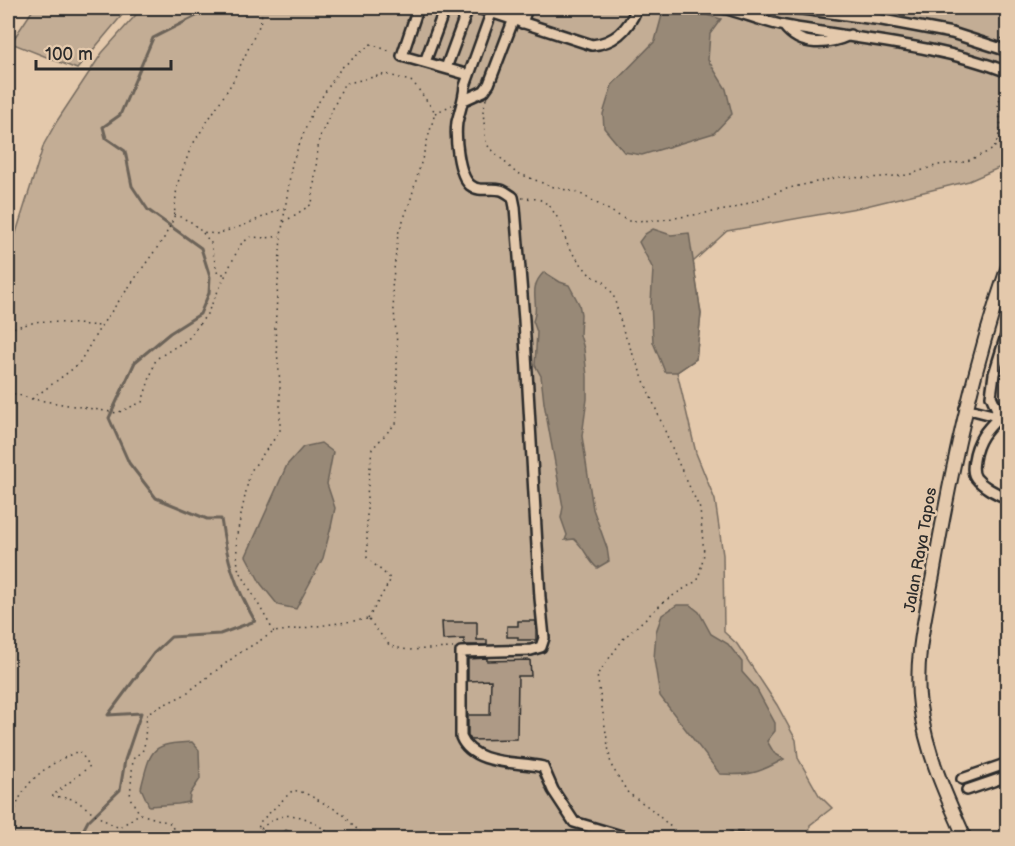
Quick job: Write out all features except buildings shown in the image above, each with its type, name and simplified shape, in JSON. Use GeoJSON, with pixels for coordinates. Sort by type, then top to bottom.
{"type":"FeatureCollection","features":[{"type":"Feature","properties":{"kind":"main road","name":"Jalan Raya Tapos"},"geometry":{"type":"LineString","coordinates":[[965,838],[942,787],[927,740],[920,705],[918,674],[943,515],[965,408],[1008,266]]}},
{"type":"Feature","properties":{"kind":"street"},"geometry":{"type":"LineString","coordinates":[[418,8],[402,56],[469,75]]}},
{"type":"Feature","properties":{"kind":"street"},"geometry":{"type":"LineString","coordinates":[[425,62],[445,8]]}},
{"type":"Feature","properties":{"kind":"street"},"geometry":{"type":"LineString","coordinates":[[446,68],[468,8]]}},
{"type":"Feature","properties":{"kind":"street"},"geometry":{"type":"LineString","coordinates":[[478,8],[492,10],[518,22],[592,45],[603,44],[622,33],[632,21],[637,8]]}},
{"type":"Feature","properties":{"kind":"street"},"geometry":{"type":"LineString","coordinates":[[518,8],[518,22]]}},
{"type":"Feature","properties":{"kind":"street"},"geometry":{"type":"LineString","coordinates":[[464,100],[484,91],[489,84],[527,8]]}},
{"type":"Feature","properties":{"kind":"street"},"geometry":{"type":"LineString","coordinates":[[723,8],[784,26],[949,52],[1008,72]]}},
{"type":"Feature","properties":{"kind":"street"},"geometry":{"type":"LineString","coordinates":[[795,8],[882,20],[952,33],[1008,51]]}},
{"type":"Feature","properties":{"kind":"street"},"geometry":{"type":"LineString","coordinates":[[492,10],[465,86],[464,100],[457,124],[458,152],[462,172],[469,184],[480,190],[501,190],[513,197],[524,320],[544,638],[541,647],[531,650],[461,652],[460,726],[464,744],[472,752],[496,760],[543,767],[553,790],[574,822],[628,838]]}},
{"type":"Feature","properties":{"kind":"street"},"geometry":{"type":"LineString","coordinates":[[880,40],[882,20]]}},
{"type":"Feature","properties":{"kind":"street"},"geometry":{"type":"LineString","coordinates":[[1004,418],[991,396],[993,375],[1008,328]]}},
{"type":"Feature","properties":{"kind":"street"},"geometry":{"type":"LineString","coordinates":[[965,408],[1004,418]]}},
{"type":"Feature","properties":{"kind":"street"},"geometry":{"type":"LineString","coordinates":[[1004,418],[984,431],[976,447],[973,466],[974,476],[987,489],[1008,499]]}},
{"type":"Feature","properties":{"kind":"street"},"geometry":{"type":"LineString","coordinates":[[962,779],[1008,763]]}},
{"type":"Feature","properties":{"kind":"street"},"geometry":{"type":"LineString","coordinates":[[967,790],[1008,776]]}},
{"type":"Feature","properties":{"kind":"street"},"geometry":{"type":"LineString","coordinates":[[732,838],[745,838]]}},
{"type":"Feature","properties":{"kind":"path"},"geometry":{"type":"LineString","coordinates":[[32,399],[78,365],[101,326],[164,238],[174,218],[177,185],[191,147],[232,83],[260,24],[263,8]]}},
{"type":"Feature","properties":{"kind":"path"},"geometry":{"type":"LineString","coordinates":[[274,632],[238,568],[236,539],[250,472],[280,431],[280,383],[275,329],[281,236],[292,163],[312,112],[341,68],[371,44],[402,56]]}},
{"type":"Feature","properties":{"kind":"path"},"geometry":{"type":"LineString","coordinates":[[284,222],[312,204],[319,139],[344,84],[386,74],[413,82],[435,113]]}},
{"type":"Feature","properties":{"kind":"path"},"geometry":{"type":"LineString","coordinates":[[489,84],[483,111],[486,144],[515,172],[550,186],[579,193],[628,221],[661,220],[732,209],[789,188],[839,177],[868,178],[908,175],[938,165],[965,162],[994,150],[1000,128],[997,112],[999,97],[1008,88]]}},
{"type":"Feature","properties":{"kind":"path"},"geometry":{"type":"LineString","coordinates":[[435,113],[464,100]]}},
{"type":"Feature","properties":{"kind":"path"},"geometry":{"type":"LineString","coordinates":[[368,619],[391,579],[367,558],[367,495],[372,449],[397,422],[397,344],[392,288],[398,234],[410,202],[435,113]]}},
{"type":"Feature","properties":{"kind":"path"},"geometry":{"type":"LineString","coordinates":[[513,197],[539,199],[549,205],[559,220],[569,249],[590,275],[604,282],[613,294],[624,333],[700,509],[704,554],[698,580],[666,600],[624,638],[597,675],[611,765],[628,793],[650,808],[683,838]]}},
{"type":"Feature","properties":{"kind":"path"},"geometry":{"type":"LineString","coordinates":[[202,232],[216,234],[228,231],[285,207]]}},
{"type":"Feature","properties":{"kind":"path"},"geometry":{"type":"LineString","coordinates":[[174,214],[191,222],[202,232],[211,243],[217,272],[223,274],[228,272]]}},
{"type":"Feature","properties":{"kind":"path"},"geometry":{"type":"LineString","coordinates":[[8,392],[32,399],[117,413],[142,402],[156,359],[188,339],[207,314],[240,245],[250,237],[281,236]]}},
{"type":"Feature","properties":{"kind":"path"},"geometry":{"type":"LineString","coordinates":[[8,329],[40,321],[101,326]]}},
{"type":"Feature","properties":{"kind":"path"},"geometry":{"type":"LineString","coordinates":[[176,838],[178,837],[170,823],[140,814],[130,798],[133,759],[144,749],[147,712],[184,695],[238,654],[274,632],[368,619]]}},
{"type":"Feature","properties":{"kind":"path"},"geometry":{"type":"LineString","coordinates":[[368,619],[390,646],[408,650],[452,648],[461,652]]}},
{"type":"Feature","properties":{"kind":"path"},"geometry":{"type":"LineString","coordinates":[[12,838],[15,809],[25,787],[54,761],[79,752],[90,766],[52,796],[74,799],[119,828],[140,814]]}},
{"type":"Feature","properties":{"kind":"path"},"geometry":{"type":"LineString","coordinates":[[257,833],[260,822],[293,790],[305,793],[342,813],[365,838]]}},
{"type":"Feature","properties":{"kind":"path"},"geometry":{"type":"LineString","coordinates":[[253,838],[275,818],[288,814],[301,816],[323,828],[334,838]]}},
{"type":"Feature","properties":{"kind":"shaded area"},"geometry":{"type":"Polygon","coordinates":[[[34,8],[128,8],[77,69],[11,43],[34,8]]]}},
{"type":"Feature","properties":{"kind":"shaded area"},"geometry":{"type":"Polygon","coordinates":[[[142,8],[1007,8],[1007,175],[1003,166],[969,181],[862,207],[727,231],[693,262],[701,314],[696,359],[677,372],[696,453],[715,500],[723,555],[724,632],[737,644],[777,705],[796,740],[798,758],[819,795],[832,808],[810,825],[809,838],[302,838],[286,830],[278,838],[8,838],[8,272],[15,236],[44,144],[102,53],[142,8]]]}},
{"type":"Feature","properties":{"kind":"shaded area"},"geometry":{"type":"Polygon","coordinates":[[[664,8],[681,8],[721,19],[710,34],[708,60],[726,89],[732,114],[714,133],[642,155],[624,152],[604,128],[603,114],[612,85],[655,41],[664,8]]]}},
{"type":"Feature","properties":{"kind":"shaded area"},"geometry":{"type":"Polygon","coordinates":[[[653,229],[671,235],[689,233],[701,314],[696,359],[677,372],[665,372],[653,342],[651,303],[653,269],[639,242],[653,229]]]}},
{"type":"Feature","properties":{"kind":"shaded area"},"geometry":{"type":"Polygon","coordinates":[[[544,272],[569,285],[579,304],[581,314],[580,335],[587,376],[587,399],[582,436],[593,509],[607,548],[609,561],[597,568],[574,539],[565,540],[567,535],[561,518],[563,507],[541,376],[535,365],[537,332],[533,321],[536,308],[535,290],[544,272]]]}},
{"type":"Feature","properties":{"kind":"shaded area"},"geometry":{"type":"Polygon","coordinates":[[[321,443],[333,452],[327,484],[335,508],[323,558],[296,609],[278,605],[261,584],[246,556],[287,465],[303,447],[321,443]]]}},
{"type":"Feature","properties":{"kind":"shaded area"},"geometry":{"type":"Polygon","coordinates":[[[677,605],[690,605],[699,612],[711,634],[728,644],[742,662],[742,672],[756,688],[775,723],[775,731],[767,741],[774,753],[784,759],[768,768],[754,772],[720,774],[660,696],[654,659],[656,632],[662,615],[677,605]]]}},
{"type":"Feature","properties":{"kind":"shaded area"},"geometry":{"type":"Polygon","coordinates":[[[192,742],[199,750],[200,779],[190,794],[189,802],[149,806],[141,788],[147,765],[154,751],[168,745],[192,742]]]}},
{"type":"Feature","properties":{"kind":"waterway"},"geometry":{"type":"LineString","coordinates":[[79,838],[88,821],[120,790],[125,760],[141,713],[108,715],[154,653],[171,637],[220,634],[255,621],[232,572],[221,519],[207,519],[156,498],[129,463],[109,418],[135,362],[170,333],[200,314],[209,293],[210,277],[201,248],[148,210],[132,186],[125,151],[106,138],[103,127],[120,115],[153,38],[212,8]]}}]}
